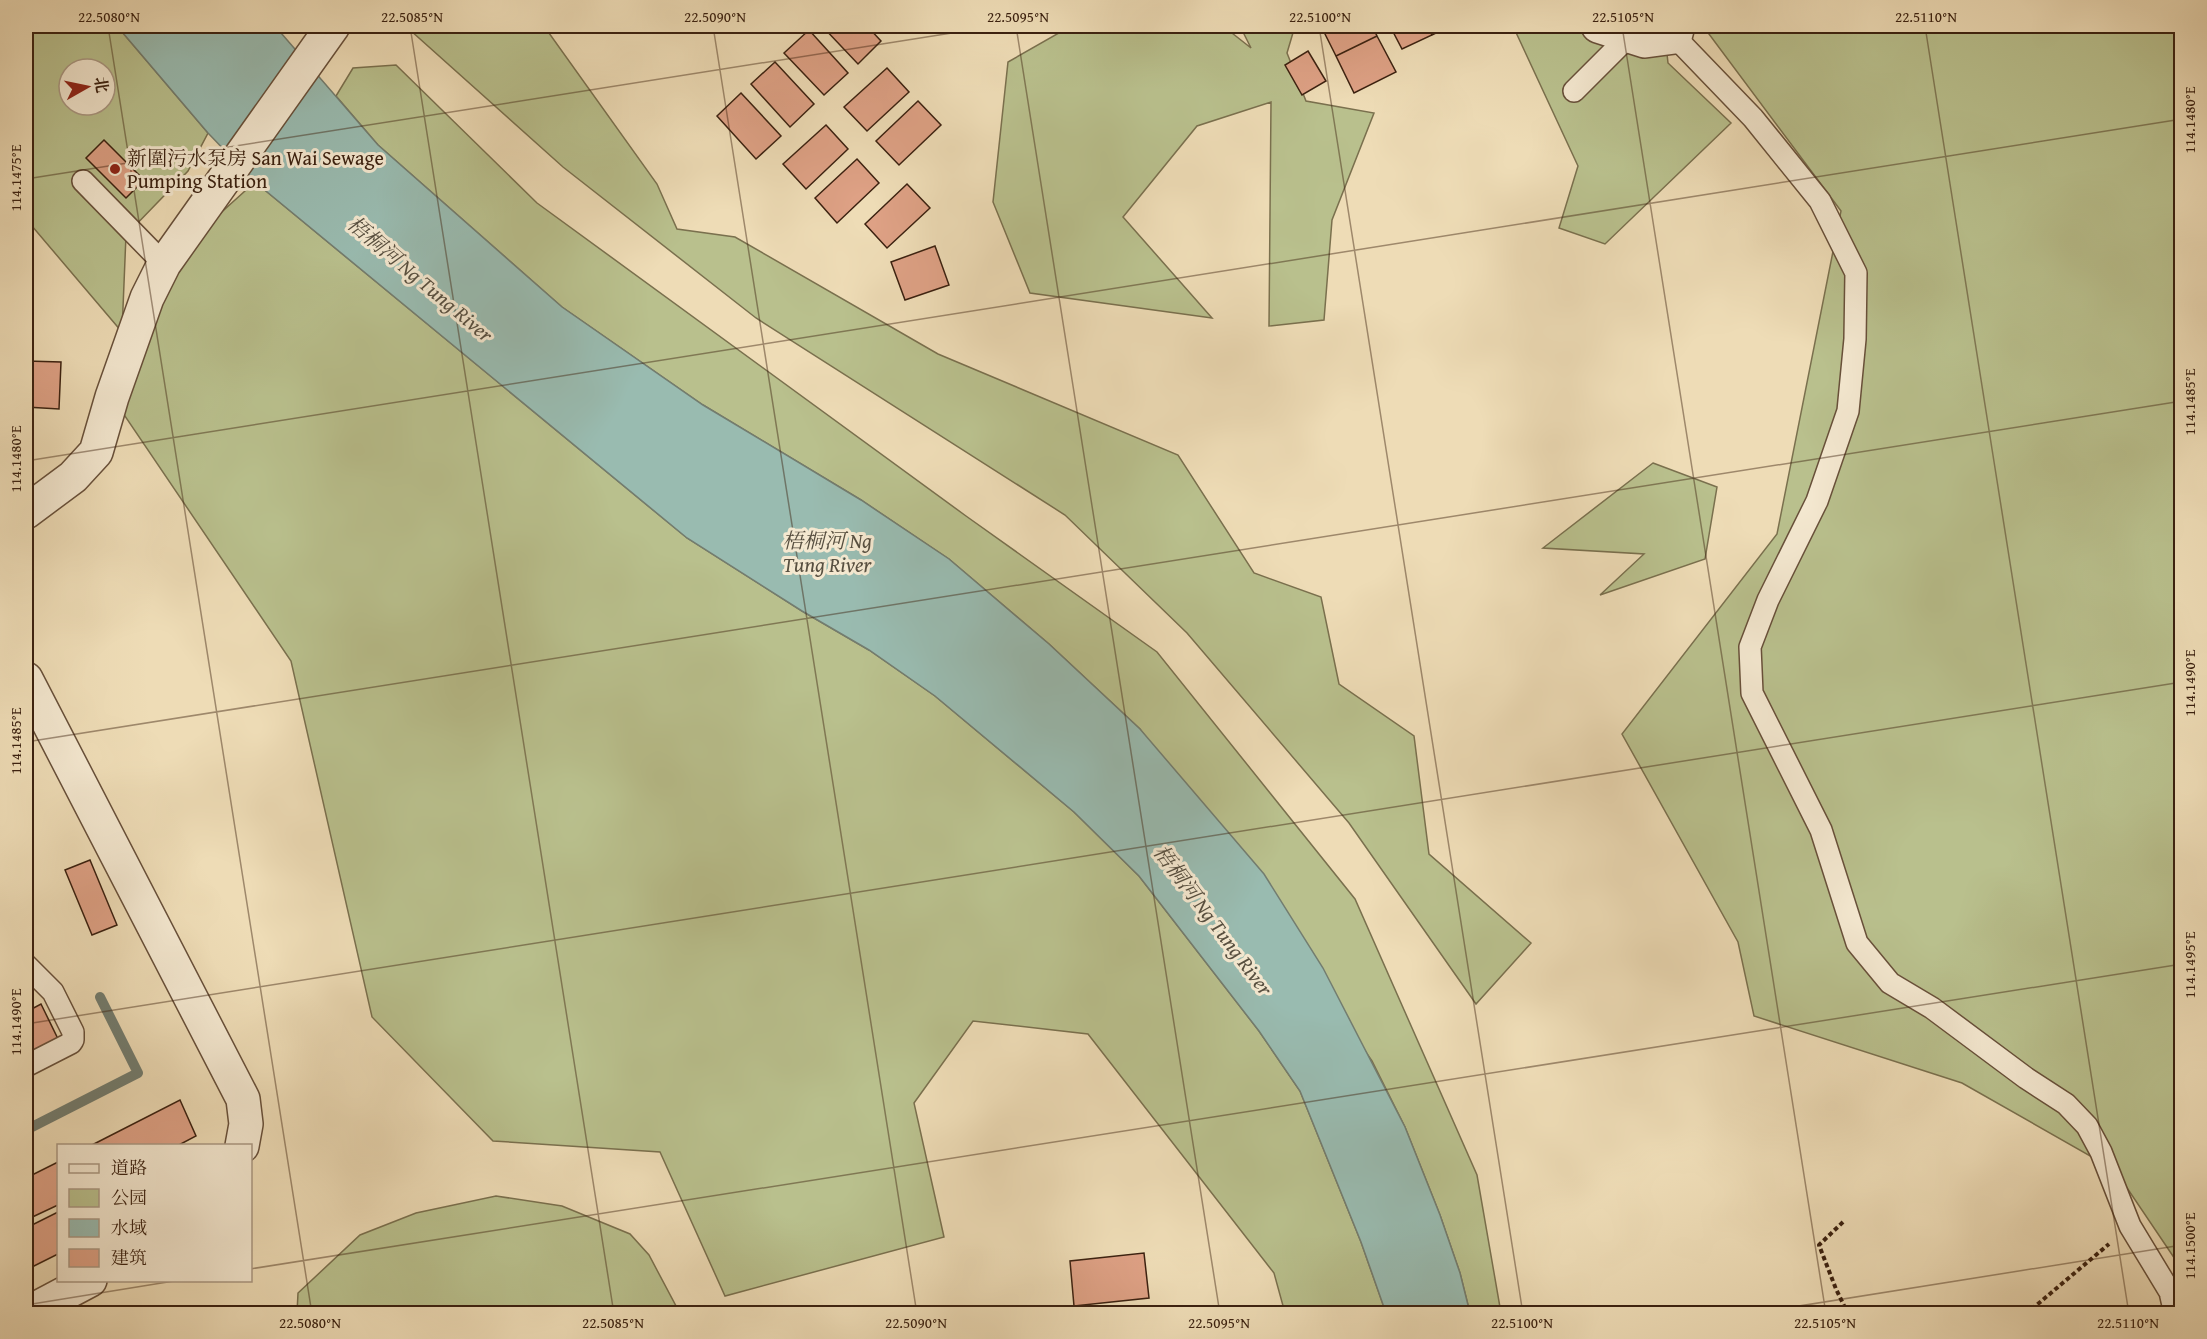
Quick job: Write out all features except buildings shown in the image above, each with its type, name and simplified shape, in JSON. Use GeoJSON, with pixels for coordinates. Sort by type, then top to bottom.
{"type":"FeatureCollection","features":[{"type":"Feature","properties":{"kind":"street"},"geometry":{"type":"LineString","coordinates":[[26,512],[73,477],[96,452],[112,397],[147,298],[164,264],[333,26]]}},
{"type":"Feature","properties":{"kind":"street"},"geometry":{"type":"LineString","coordinates":[[1598,26],[1645,42],[1676,31]]}},
{"type":"Feature","properties":{"kind":"street"},"geometry":{"type":"LineString","coordinates":[[26,678],[243,1100],[246,1124],[242,1144]]}},
{"type":"Feature","properties":{"kind":"street"},"geometry":{"type":"LineString","coordinates":[[26,1314],[88,1282]]}},
{"type":"Feature","properties":{"kind":"lane"},"geometry":{"type":"LineString","coordinates":[[1676,31],[1820,201],[1856,273],[1855,339],[1848,411],[1817,501],[1768,600],[1750,647],[1752,693],[1821,830],[1857,943],[1890,983],[1932,1008],[2026,1078],[2066,1104],[2087,1126],[2101,1152],[2130,1226],[2170,1292],[2175,1314]]}},
{"type":"Feature","properties":{"kind":"lane"},"geometry":{"type":"LineString","coordinates":[[1574,91],[1628,37]]}},
{"type":"Feature","properties":{"kind":"lane"},"geometry":{"type":"LineString","coordinates":[[83,181],[164,264]]}},
{"type":"Feature","properties":{"kind":"lane"},"geometry":{"type":"LineString","coordinates":[[26,965],[53,992],[73,1032],[71,1043],[26,1066]]}},
{"type":"Feature","properties":{"kind":"path"},"geometry":{"type":"LineString","coordinates":[[1843,1222],[1819,1245],[1848,1314]]}},
{"type":"Feature","properties":{"kind":"path"},"geometry":{"type":"LineString","coordinates":[[2026,1314],[2130,1226]]}},
{"type":"Feature","properties":{"kind":"green space"},"geometry":{"type":"Polygon","coordinates":[[[26,26],[117,26],[208,133],[188,171],[126,235],[122,332],[26,219],[26,26]]]}},
{"type":"Feature","properties":{"kind":"green space"},"geometry":{"type":"Polygon","coordinates":[[[414,26],[544,26],[657,184],[677,229],[735,237],[938,354],[1178,455],[1254,573],[1321,597],[1339,684],[1414,736],[1429,854],[1531,943],[1476,1004],[1349,823],[1187,633],[1065,515],[756,318],[563,167],[410,30],[414,26]]]}},
{"type":"Feature","properties":{"kind":"green space"},"geometry":{"type":"Polygon","coordinates":[[[1071,26],[1223,26],[1251,48],[1240,26],[1295,26],[1287,53],[1306,101],[1374,113],[1332,220],[1324,320],[1269,326],[1271,102],[1197,126],[1123,217],[1212,318],[1030,293],[993,202],[1008,62],[1071,26]]]}},
{"type":"Feature","properties":{"kind":"green space"},"geometry":{"type":"Polygon","coordinates":[[[1513,26],[1664,26],[1668,63],[1731,123],[1605,244],[1559,228],[1578,166],[1513,26]]]}},
{"type":"Feature","properties":{"kind":"green space"},"geometry":{"type":"Polygon","coordinates":[[[1703,26],[2181,26],[2181,1268],[2115,1170],[1962,1083],[1754,1016],[1738,942],[1622,734],[1777,534],[1841,211],[1703,26]]]}},
{"type":"Feature","properties":{"kind":"green space"},"geometry":{"type":"Polygon","coordinates":[[[396,65],[537,203],[966,516],[1157,652],[1355,899],[1477,1175],[1501,1313],[1470,1313],[1460,1273],[1440,1215],[1405,1127],[1372,1061],[1140,729],[1049,644],[949,559],[861,500],[703,405],[562,307],[378,145],[336,96],[353,68],[396,65]]]}},
{"type":"Feature","properties":{"kind":"green space"},"geometry":{"type":"Polygon","coordinates":[[[255,182],[687,538],[802,611],[869,650],[935,696],[1074,812],[1139,876],[1259,1031],[1300,1091],[1361,1242],[1386,1313],[1285,1313],[1274,1273],[1088,1034],[973,1021],[914,1103],[944,1237],[725,1296],[660,1152],[493,1141],[372,1017],[291,661],[112,397],[164,264],[255,182]]]}},
{"type":"Feature","properties":{"kind":"green space"},"geometry":{"type":"Polygon","coordinates":[[[1653,463],[1717,487],[1705,559],[1600,595],[1644,554],[1543,548],[1653,463]]]}},
{"type":"Feature","properties":{"kind":"green space"},"geometry":{"type":"Polygon","coordinates":[[[496,1196],[562,1206],[630,1234],[649,1255],[676,1306],[676,1313],[297,1313],[298,1293],[360,1235],[416,1213],[496,1196]]]}},
{"type":"Feature","properties":{"kind":"water","name":"梧桐河 Ng Tung River"},"geometry":{"type":"Polygon","coordinates":[[[117,26],[275,26],[378,145],[562,307],[703,405],[861,500],[949,559],[1049,644],[1140,729],[1264,874],[1323,968],[1405,1127],[1440,1215],[1460,1273],[1470,1313],[1386,1313],[1361,1242],[1300,1091],[1259,1031],[1139,876],[1074,812],[935,696],[869,650],[802,611],[687,538],[255,182],[208,133],[117,26]]]}},
{"type":"Feature","properties":{"kind":"waterway"},"geometry":{"type":"LineString","coordinates":[[26,1130],[138,1073],[100,997]]}},
{"type":"Feature","properties":{"kind":"place","name":"新圍污水泵房 San Wai Sewage Pumping Station"},"geometry":{"type":"Point","coordinates":[115,169]}}]}
